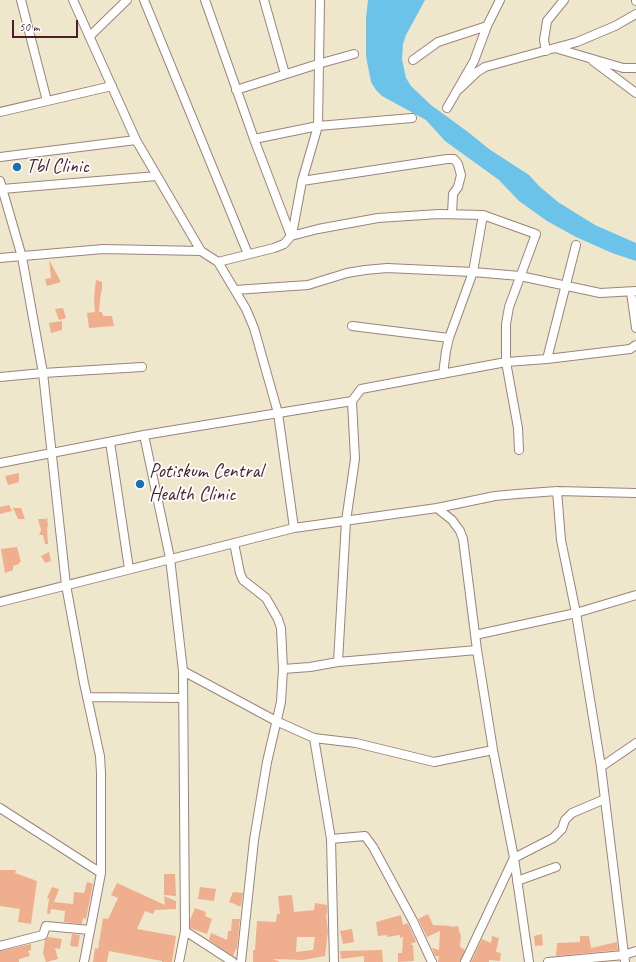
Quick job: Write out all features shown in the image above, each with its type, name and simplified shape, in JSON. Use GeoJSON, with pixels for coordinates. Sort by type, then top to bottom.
{"type":"FeatureCollection","features":[{"type":"Feature","properties":{"kind":"street"},"geometry":{"type":"LineString","coordinates":[[22,0],[47,101]]}},
{"type":"Feature","properties":{"kind":"street"},"geometry":{"type":"LineString","coordinates":[[73,0],[136,140],[200,251],[218,262],[246,309],[254,328],[278,413],[294,528]]}},
{"type":"Feature","properties":{"kind":"street"},"geometry":{"type":"LineString","coordinates":[[90,36],[127,0]]}},
{"type":"Feature","properties":{"kind":"street"},"geometry":{"type":"LineString","coordinates":[[144,0],[248,254]]}},
{"type":"Feature","properties":{"kind":"street"},"geometry":{"type":"LineString","coordinates":[[205,0],[254,139],[292,236]]}},
{"type":"Feature","properties":{"kind":"street"},"geometry":{"type":"LineString","coordinates":[[264,0],[285,74]]}},
{"type":"Feature","properties":{"kind":"street"},"geometry":{"type":"LineString","coordinates":[[292,236],[302,181],[318,126],[320,0]]}},
{"type":"Feature","properties":{"kind":"street"},"geometry":{"type":"LineString","coordinates":[[447,108],[474,61],[487,26],[500,0]]}},
{"type":"Feature","properties":{"kind":"street"},"geometry":{"type":"LineString","coordinates":[[546,50],[544,40],[548,21],[564,0]]}},
{"type":"Feature","properties":{"kind":"street"},"geometry":{"type":"LineString","coordinates":[[459,89],[476,72],[485,67],[577,42],[615,26],[636,14]]}},
{"type":"Feature","properties":{"kind":"street"},"geometry":{"type":"LineString","coordinates":[[413,60],[438,42],[487,26]]}},
{"type":"Feature","properties":{"kind":"street"},"geometry":{"type":"LineString","coordinates":[[555,48],[624,68],[636,68]]}},
{"type":"Feature","properties":{"kind":"street"},"geometry":{"type":"LineString","coordinates":[[236,90],[354,54]]}},
{"type":"Feature","properties":{"kind":"street"},"geometry":{"type":"LineString","coordinates":[[587,57],[636,93]]}},
{"type":"Feature","properties":{"kind":"street"},"geometry":{"type":"LineString","coordinates":[[0,112],[112,86]]}},
{"type":"Feature","properties":{"kind":"street"},"geometry":{"type":"LineString","coordinates":[[254,139],[318,126],[412,118]]}},
{"type":"Feature","properties":{"kind":"street"},"geometry":{"type":"LineString","coordinates":[[0,157],[136,140]]}},
{"type":"Feature","properties":{"kind":"street"},"geometry":{"type":"LineString","coordinates":[[302,181],[454,159],[458,164],[461,175],[458,187],[453,194],[452,214]]}},
{"type":"Feature","properties":{"kind":"street"},"geometry":{"type":"LineString","coordinates":[[84,962],[101,873],[100,756],[66,585],[43,373],[22,257],[1,185],[157,176]]}},
{"type":"Feature","properties":{"kind":"street"},"geometry":{"type":"LineString","coordinates":[[218,262],[284,244],[292,236],[318,229],[378,218],[452,214],[483,215],[536,234],[520,276],[506,324],[506,362],[518,428],[519,450]]}},
{"type":"Feature","properties":{"kind":"street"},"geometry":{"type":"LineString","coordinates":[[443,374],[449,338],[473,272],[483,215]]}},
{"type":"Feature","properties":{"kind":"street"},"geometry":{"type":"LineString","coordinates":[[547,359],[576,245]]}},
{"type":"Feature","properties":{"kind":"street"},"geometry":{"type":"LineString","coordinates":[[0,258],[103,249],[200,251]]}},
{"type":"Feature","properties":{"kind":"street"},"geometry":{"type":"LineString","coordinates":[[235,290],[308,285],[347,273],[387,268],[520,276],[600,293],[633,291],[636,328]]}},
{"type":"Feature","properties":{"kind":"street"},"geometry":{"type":"LineString","coordinates":[[352,326],[449,338]]}},
{"type":"Feature","properties":{"kind":"street"},"geometry":{"type":"LineString","coordinates":[[338,662],[346,521],[355,459],[352,401],[361,389],[506,362],[547,359],[630,349],[636,345]]}},
{"type":"Feature","properties":{"kind":"street"},"geometry":{"type":"LineString","coordinates":[[0,377],[142,367]]}},
{"type":"Feature","properties":{"kind":"street"},"geometry":{"type":"LineString","coordinates":[[0,463],[144,435],[352,401]]}},
{"type":"Feature","properties":{"kind":"street"},"geometry":{"type":"LineString","coordinates":[[144,435],[170,558],[183,671],[185,931],[179,962]]}},
{"type":"Feature","properties":{"kind":"street"},"geometry":{"type":"LineString","coordinates":[[110,442],[129,569]]}},
{"type":"Feature","properties":{"kind":"street"},"geometry":{"type":"LineString","coordinates":[[0,602],[294,528],[437,508],[495,496],[557,491],[636,493]]}},
{"type":"Feature","properties":{"kind":"street"},"geometry":{"type":"LineString","coordinates":[[557,491],[561,540],[576,613],[601,767],[624,958]]}},
{"type":"Feature","properties":{"kind":"street"},"geometry":{"type":"LineString","coordinates":[[437,508],[452,520],[460,531],[463,539],[477,650],[493,750],[518,881],[529,962]]}},
{"type":"Feature","properties":{"kind":"street"},"geometry":{"type":"LineString","coordinates":[[234,543],[240,573],[243,580],[266,598],[282,628],[283,669],[280,702],[267,762],[254,840],[240,962]]}},
{"type":"Feature","properties":{"kind":"street"},"geometry":{"type":"LineString","coordinates":[[475,635],[576,613],[636,595]]}},
{"type":"Feature","properties":{"kind":"street"},"geometry":{"type":"LineString","coordinates":[[283,669],[310,667],[338,662],[477,650]]}},
{"type":"Feature","properties":{"kind":"street"},"geometry":{"type":"LineString","coordinates":[[183,671],[276,721],[314,738],[356,743],[434,762],[493,750]]}},
{"type":"Feature","properties":{"kind":"street"},"geometry":{"type":"LineString","coordinates":[[87,696],[183,698]]}},
{"type":"Feature","properties":{"kind":"street"},"geometry":{"type":"LineString","coordinates":[[314,738],[331,839],[334,962]]}},
{"type":"Feature","properties":{"kind":"street"},"geometry":{"type":"LineString","coordinates":[[601,767],[636,743]]}},
{"type":"Feature","properties":{"kind":"street"},"geometry":{"type":"LineString","coordinates":[[465,962],[514,858],[553,838],[562,829],[565,820],[572,814],[605,799]]}},
{"type":"Feature","properties":{"kind":"street"},"geometry":{"type":"LineString","coordinates":[[0,808],[101,873]]}},
{"type":"Feature","properties":{"kind":"street"},"geometry":{"type":"LineString","coordinates":[[331,839],[365,836],[373,847],[413,921],[432,962]]}},
{"type":"Feature","properties":{"kind":"street"},"geometry":{"type":"LineString","coordinates":[[518,881],[556,867]]}},
{"type":"Feature","properties":{"kind":"street"},"geometry":{"type":"LineString","coordinates":[[0,946],[43,935],[46,926],[90,930]]}},
{"type":"Feature","properties":{"kind":"street"},"geometry":{"type":"LineString","coordinates":[[185,931],[233,962]]}},
{"type":"Feature","properties":{"kind":"street"},"geometry":{"type":"LineString","coordinates":[[548,962],[624,958],[636,952]]}},
{"type":"Feature","properties":{"kind":"water"},"geometry":{"type":"Polygon","coordinates":[[[368,0],[425,0],[406,35],[403,44],[402,59],[406,78],[411,86],[431,105],[489,149],[529,175],[539,186],[558,202],[595,225],[636,243],[636,261],[612,253],[576,237],[547,221],[519,201],[499,180],[445,141],[426,120],[382,96],[371,82],[366,56],[366,18],[368,0]]]}},
{"type":"Feature","properties":{"kind":"building"},"geometry":{"type":"Polygon","coordinates":[[[49,260],[61,282],[47,286],[45,279],[51,278],[49,260]]]}},
{"type":"Feature","properties":{"kind":"building"},"geometry":{"type":"Polygon","coordinates":[[[96,280],[102,282],[99,312],[102,312],[103,316],[112,316],[114,326],[89,328],[87,313],[95,312],[94,298],[96,280]]]}},
{"type":"Feature","properties":{"kind":"building"},"geometry":{"type":"Polygon","coordinates":[[[63,308],[66,318],[59,320],[55,309],[63,308]]]}},
{"type":"Feature","properties":{"kind":"building"},"geometry":{"type":"Polygon","coordinates":[[[62,321],[62,330],[51,333],[49,323],[62,321]]]}},
{"type":"Feature","properties":{"kind":"building"},"geometry":{"type":"Polygon","coordinates":[[[19,473],[19,482],[8,485],[5,476],[19,473]]]}},
{"type":"Feature","properties":{"kind":"building"},"geometry":{"type":"Polygon","coordinates":[[[9,505],[12,511],[0,514],[0,507],[9,505]]]}},
{"type":"Feature","properties":{"kind":"building"},"geometry":{"type":"Polygon","coordinates":[[[13,508],[21,508],[25,519],[18,519],[13,508]]]}},
{"type":"Feature","properties":{"kind":"building"},"geometry":{"type":"Polygon","coordinates":[[[47,517],[48,544],[45,544],[43,535],[39,535],[41,530],[38,519],[46,519],[47,517]]]}},
{"type":"Feature","properties":{"kind":"building"},"geometry":{"type":"Polygon","coordinates":[[[17,547],[21,562],[13,566],[13,570],[5,573],[1,549],[17,547]]]}},
{"type":"Feature","properties":{"kind":"building"},"geometry":{"type":"Polygon","coordinates":[[[49,552],[51,561],[45,563],[41,556],[49,552]]]}},
{"type":"Feature","properties":{"kind":"building"},"geometry":{"type":"Polygon","coordinates":[[[0,870],[16,870],[15,873],[37,881],[31,924],[18,922],[20,909],[0,906],[0,870]]]}},
{"type":"Feature","properties":{"kind":"building"},"geometry":{"type":"Polygon","coordinates":[[[164,874],[175,874],[176,896],[164,895],[164,874]]]}},
{"type":"Feature","properties":{"kind":"building"},"geometry":{"type":"Polygon","coordinates":[[[87,882],[93,884],[86,919],[83,918],[82,924],[64,922],[65,911],[51,909],[50,914],[47,913],[49,899],[47,898],[52,887],[59,889],[54,902],[73,904],[74,892],[84,893],[87,882]]]}},
{"type":"Feature","properties":{"kind":"building"},"geometry":{"type":"Polygon","coordinates":[[[117,883],[165,905],[164,896],[176,901],[176,909],[155,910],[153,914],[145,911],[137,929],[176,936],[172,962],[162,962],[109,951],[107,962],[93,962],[95,948],[98,949],[103,918],[108,919],[118,898],[111,895],[117,883]]]}},
{"type":"Feature","properties":{"kind":"building"},"geometry":{"type":"Polygon","coordinates":[[[200,887],[216,889],[214,901],[198,899],[200,887]]]}},
{"type":"Feature","properties":{"kind":"building"},"geometry":{"type":"Polygon","coordinates":[[[233,892],[243,893],[241,906],[237,906],[229,902],[233,892]]]}},
{"type":"Feature","properties":{"kind":"building"},"geometry":{"type":"Polygon","coordinates":[[[292,895],[294,912],[314,910],[315,903],[327,905],[326,914],[328,931],[325,956],[303,960],[273,959],[280,962],[253,962],[257,921],[276,922],[277,914],[280,914],[278,896],[292,895]],[[297,937],[296,952],[313,950],[315,937],[297,937]]]}},
{"type":"Feature","properties":{"kind":"building"},"geometry":{"type":"Polygon","coordinates":[[[195,908],[206,912],[205,916],[212,919],[207,934],[190,928],[190,920],[195,908]]]}},
{"type":"Feature","properties":{"kind":"building"},"geometry":{"type":"Polygon","coordinates":[[[428,914],[433,925],[452,926],[449,927],[458,926],[461,935],[460,947],[465,950],[460,962],[438,962],[439,956],[435,956],[432,948],[439,950],[440,931],[427,937],[418,919],[428,914]]]}},
{"type":"Feature","properties":{"kind":"building"},"geometry":{"type":"Polygon","coordinates":[[[401,915],[403,925],[408,923],[416,942],[410,944],[413,945],[414,961],[398,962],[398,953],[402,953],[403,937],[400,938],[400,935],[387,937],[387,935],[378,936],[376,922],[401,915]]]}},
{"type":"Feature","properties":{"kind":"building"},"geometry":{"type":"Polygon","coordinates":[[[232,919],[240,919],[237,947],[233,956],[209,940],[211,933],[227,940],[228,931],[231,931],[232,919]]]}},
{"type":"Feature","properties":{"kind":"building"},"geometry":{"type":"Polygon","coordinates":[[[352,929],[354,942],[343,944],[340,931],[352,929]]]}},
{"type":"Feature","properties":{"kind":"building"},"geometry":{"type":"Polygon","coordinates":[[[72,934],[80,935],[78,947],[70,946],[72,934]]]}},
{"type":"Feature","properties":{"kind":"building"},"geometry":{"type":"Polygon","coordinates":[[[542,934],[543,945],[535,946],[534,936],[542,934]]]}},
{"type":"Feature","properties":{"kind":"building"},"geometry":{"type":"Polygon","coordinates":[[[492,936],[499,938],[496,952],[501,953],[500,961],[489,960],[489,962],[471,962],[482,939],[491,943],[492,936]]]}},
{"type":"Feature","properties":{"kind":"building"},"geometry":{"type":"Polygon","coordinates":[[[580,936],[589,936],[591,948],[617,942],[618,950],[556,956],[557,943],[580,942],[580,936]]]}},
{"type":"Feature","properties":{"kind":"building"},"geometry":{"type":"Polygon","coordinates":[[[48,937],[62,939],[60,949],[55,948],[58,959],[46,962],[43,953],[45,940],[48,937]]]}},
{"type":"Feature","properties":{"kind":"building"},"geometry":{"type":"Polygon","coordinates":[[[31,944],[31,950],[28,951],[30,956],[19,959],[19,962],[0,962],[0,951],[31,944]]]}},
{"type":"Feature","properties":{"kind":"building"},"geometry":{"type":"Polygon","coordinates":[[[382,950],[383,962],[364,962],[364,956],[341,959],[340,951],[382,950]]]}},
{"type":"Feature","properties":{"kind":"place","name":"Tbl Clinic"},"geometry":{"type":"Point","coordinates":[17,167]}},
{"type":"Feature","properties":{"kind":"place","name":"Potiskum Central Health Clinic"},"geometry":{"type":"Point","coordinates":[140,484]}}]}
